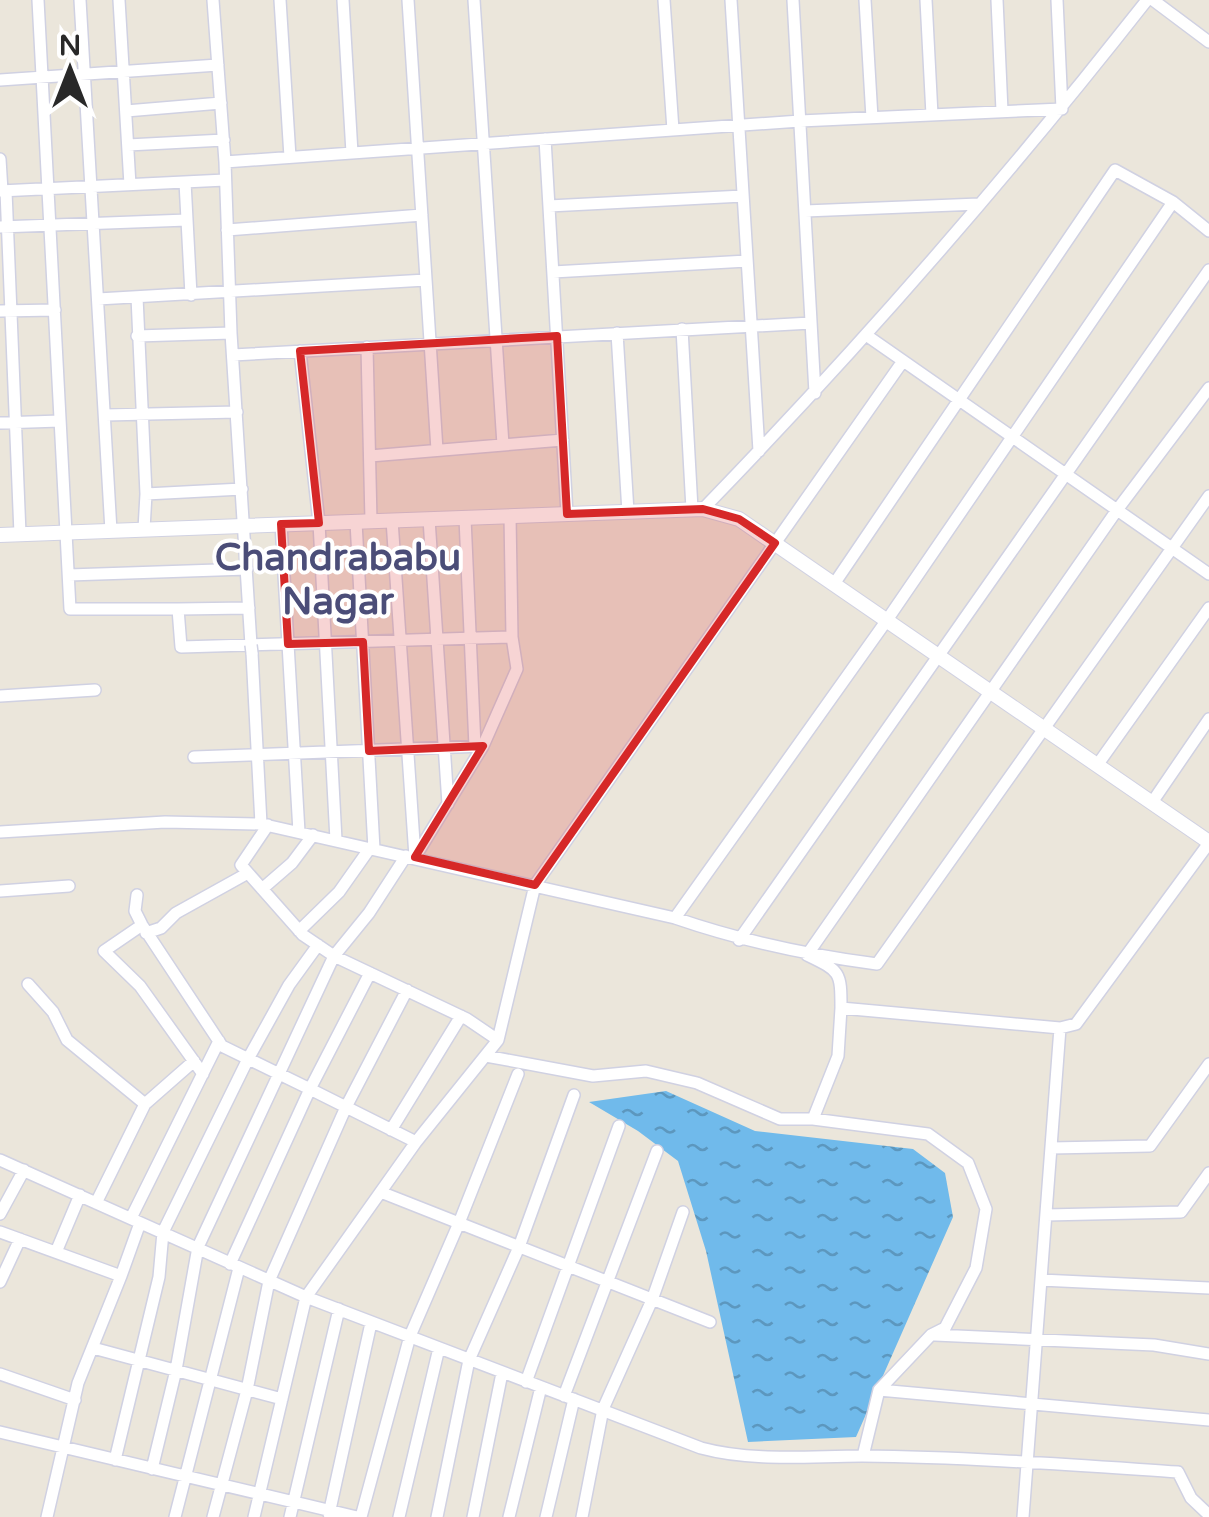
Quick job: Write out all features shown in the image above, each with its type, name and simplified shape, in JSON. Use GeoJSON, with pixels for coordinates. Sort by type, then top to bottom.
{"type":"FeatureCollection","features":[{"type":"Feature","properties":{"kind":"street"},"geometry":{"type":"LineString","coordinates":[[38,0],[70,609],[250,608]]}},
{"type":"Feature","properties":{"kind":"street"},"geometry":{"type":"LineString","coordinates":[[80,0],[111,531]]}},
{"type":"Feature","properties":{"kind":"street"},"geometry":{"type":"LineString","coordinates":[[119,0],[130,185]]}},
{"type":"Feature","properties":{"kind":"street"},"geometry":{"type":"LineString","coordinates":[[213,0],[226,162],[230,334],[265,824],[241,865],[298,930],[334,956],[461,1016],[498,1040]]}},
{"type":"Feature","properties":{"kind":"street"},"geometry":{"type":"LineString","coordinates":[[280,0],[290,157]]}},
{"type":"Feature","properties":{"kind":"street"},"geometry":{"type":"LineString","coordinates":[[343,0],[352,153]]}},
{"type":"Feature","properties":{"kind":"street"},"geometry":{"type":"LineString","coordinates":[[408,0],[437,450]]}},
{"type":"Feature","properties":{"kind":"street"},"geometry":{"type":"LineString","coordinates":[[474,0],[503,445]]}},
{"type":"Feature","properties":{"kind":"street"},"geometry":{"type":"LineString","coordinates":[[664,0],[674,130]]}},
{"type":"Feature","properties":{"kind":"street"},"geometry":{"type":"LineString","coordinates":[[731,0],[759,451]]}},
{"type":"Feature","properties":{"kind":"street"},"geometry":{"type":"LineString","coordinates":[[793,0],[816,393]]}},
{"type":"Feature","properties":{"kind":"street"},"geometry":{"type":"LineString","coordinates":[[865,0],[872,118]]}},
{"type":"Feature","properties":{"kind":"street"},"geometry":{"type":"LineString","coordinates":[[926,0],[932,115]]}},
{"type":"Feature","properties":{"kind":"street"},"geometry":{"type":"LineString","coordinates":[[997,0],[1002,112]]}},
{"type":"Feature","properties":{"kind":"street"},"geometry":{"type":"LineString","coordinates":[[1057,0],[1062,109]]}},
{"type":"Feature","properties":{"kind":"street"},"geometry":{"type":"LineString","coordinates":[[698,509],[816,393],[1062,109],[1150,0],[1209,42]]}},
{"type":"Feature","properties":{"kind":"street"},"geometry":{"type":"LineString","coordinates":[[0,80],[218,65]]}},
{"type":"Feature","properties":{"kind":"street"},"geometry":{"type":"LineString","coordinates":[[126,111],[221,103]]}},
{"type":"Feature","properties":{"kind":"street"},"geometry":{"type":"LineString","coordinates":[[226,162],[800,121],[1062,109]]}},
{"type":"Feature","properties":{"kind":"street"},"geometry":{"type":"LineString","coordinates":[[545,139],[567,514]]}},
{"type":"Feature","properties":{"kind":"street"},"geometry":{"type":"LineString","coordinates":[[128,145],[224,140]]}},
{"type":"Feature","properties":{"kind":"street"},"geometry":{"type":"LineString","coordinates":[[0,159],[5,311],[20,534]]}},
{"type":"Feature","properties":{"kind":"street"},"geometry":{"type":"LineString","coordinates":[[834,584],[1115,170],[1174,202],[1209,231]]}},
{"type":"Feature","properties":{"kind":"street"},"geometry":{"type":"LineString","coordinates":[[3,191],[225,180]]}},
{"type":"Feature","properties":{"kind":"street"},"geometry":{"type":"LineString","coordinates":[[185,182],[191,295]]}},
{"type":"Feature","properties":{"kind":"street"},"geometry":{"type":"LineString","coordinates":[[549,206],[743,196]]}},
{"type":"Feature","properties":{"kind":"street"},"geometry":{"type":"LineString","coordinates":[[675,918],[1174,202]]}},
{"type":"Feature","properties":{"kind":"street"},"geometry":{"type":"LineString","coordinates":[[805,212],[979,204]]}},
{"type":"Feature","properties":{"kind":"street"},"geometry":{"type":"LineString","coordinates":[[227,230],[422,215]]}},
{"type":"Feature","properties":{"kind":"street"},"geometry":{"type":"LineString","coordinates":[[3,227],[187,220]]}},
{"type":"Feature","properties":{"kind":"street"},"geometry":{"type":"LineString","coordinates":[[553,272],[747,261]]}},
{"type":"Feature","properties":{"kind":"street"},"geometry":{"type":"LineString","coordinates":[[739,940],[1209,270]]}},
{"type":"Feature","properties":{"kind":"street"},"geometry":{"type":"LineString","coordinates":[[98,299],[426,280]]}},
{"type":"Feature","properties":{"kind":"street"},"geometry":{"type":"LineString","coordinates":[[137,297],[146,494],[144,530]]}},
{"type":"Feature","properties":{"kind":"street"},"geometry":{"type":"LineString","coordinates":[[5,311],[54,310]]}},
{"type":"Feature","properties":{"kind":"street"},"geometry":{"type":"LineString","coordinates":[[233,355],[812,323]]}},
{"type":"Feature","properties":{"kind":"street"},"geometry":{"type":"LineString","coordinates":[[682,329],[698,509]]}},
{"type":"Feature","properties":{"kind":"street"},"geometry":{"type":"LineString","coordinates":[[617,333],[628,512]]}},
{"type":"Feature","properties":{"kind":"street"},"geometry":{"type":"LineString","coordinates":[[137,336],[230,334]]}},
{"type":"Feature","properties":{"kind":"street"},"geometry":{"type":"LineString","coordinates":[[866,335],[1209,574]]}},
{"type":"Feature","properties":{"kind":"street"},"geometry":{"type":"LineString","coordinates":[[298,930],[339,892],[372,848],[363,642],[364,521],[370,456],[368,347]]}},
{"type":"Feature","properties":{"kind":"street"},"geometry":{"type":"LineString","coordinates":[[300,351],[319,523],[336,840]]}},
{"type":"Feature","properties":{"kind":"street"},"geometry":{"type":"LineString","coordinates":[[254,1517],[306,1298],[416,1142],[498,1040],[535,885],[903,361]]}},
{"type":"Feature","properties":{"kind":"street"},"geometry":{"type":"LineString","coordinates":[[807,954],[1117,510],[1209,388]]}},
{"type":"Feature","properties":{"kind":"street"},"geometry":{"type":"LineString","coordinates":[[105,416],[237,412]]}},
{"type":"Feature","properties":{"kind":"street"},"geometry":{"type":"LineString","coordinates":[[0,423],[60,420]]}},
{"type":"Feature","properties":{"kind":"street"},"geometry":{"type":"LineString","coordinates":[[370,456],[563,440]]}},
{"type":"Feature","properties":{"kind":"street"},"geometry":{"type":"LineString","coordinates":[[146,494],[242,490]]}},
{"type":"Feature","properties":{"kind":"street"},"geometry":{"type":"LineString","coordinates":[[0,832],[164,822],[265,824],[675,918],[739,940],[876,964],[1209,496]]}},
{"type":"Feature","properties":{"kind":"street"},"geometry":{"type":"LineString","coordinates":[[0,535],[698,509],[739,519],[1209,842],[1076,1024],[1060,1028],[841,1008]]}},
{"type":"Feature","properties":{"kind":"street"},"geometry":{"type":"LineString","coordinates":[[152,1469],[176,1370],[198,1248],[334,956],[448,804],[517,669],[512,637],[510,516]]}},
{"type":"Feature","properties":{"kind":"street"},"geometry":{"type":"LineString","coordinates":[[466,518],[479,746]]}},
{"type":"Feature","properties":{"kind":"street"},"geometry":{"type":"LineString","coordinates":[[429,519],[448,804]]}},
{"type":"Feature","properties":{"kind":"street"},"geometry":{"type":"LineString","coordinates":[[392,520],[408,750],[410,856]]}},
{"type":"Feature","properties":{"kind":"street"},"geometry":{"type":"LineString","coordinates":[[281,524],[299,832]]}},
{"type":"Feature","properties":{"kind":"street"},"geometry":{"type":"LineString","coordinates":[[68,576],[247,569]]}},
{"type":"Feature","properties":{"kind":"street"},"geometry":{"type":"LineString","coordinates":[[1098,764],[1209,608]]}},
{"type":"Feature","properties":{"kind":"street"},"geometry":{"type":"LineString","coordinates":[[178,609],[181,648],[512,637]]}},
{"type":"Feature","properties":{"kind":"street"},"geometry":{"type":"LineString","coordinates":[[0,696],[94,690]]}},
{"type":"Feature","properties":{"kind":"street"},"geometry":{"type":"LineString","coordinates":[[1153,801],[1209,719]]}},
{"type":"Feature","properties":{"kind":"street"},"geometry":{"type":"LineString","coordinates":[[194,757],[479,746]]}},
{"type":"Feature","properties":{"kind":"street"},"geometry":{"type":"LineString","coordinates":[[262,889],[292,863],[313,835]]}},
{"type":"Feature","properties":{"kind":"street"},"geometry":{"type":"LineString","coordinates":[[204,1074],[140,986],[104,952],[144,929],[161,928],[176,914],[248,873]]}},
{"type":"Feature","properties":{"kind":"street"},"geometry":{"type":"LineString","coordinates":[[0,890],[68,886]]}},
{"type":"Feature","properties":{"kind":"street"},"geometry":{"type":"LineString","coordinates":[[137,894],[135,911],[144,929],[219,1042],[416,1142]]}},
{"type":"Feature","properties":{"kind":"street"},"geometry":{"type":"LineString","coordinates":[[115,1460],[159,1277],[163,1232],[248,1058],[318,945]]}},
{"type":"Feature","properties":{"kind":"street"},"geometry":{"type":"LineString","coordinates":[[807,954],[834,968],[841,978],[838,1056],[812,1120]]}},
{"type":"Feature","properties":{"kind":"street"},"geometry":{"type":"LineString","coordinates":[[175,1517],[212,1380],[235,1266],[310,1089],[370,973]]}},
{"type":"Feature","properties":{"kind":"street"},"geometry":{"type":"LineString","coordinates":[[28,984],[53,1012],[67,1040],[146,1104]]}},
{"type":"Feature","properties":{"kind":"street"},"geometry":{"type":"LineString","coordinates":[[213,1517],[247,1390],[269,1280],[346,1107],[407,990]]}},
{"type":"Feature","properties":{"kind":"street"},"geometry":{"type":"LineString","coordinates":[[391,1130],[461,1016]]}},
{"type":"Feature","properties":{"kind":"street"},"geometry":{"type":"LineString","coordinates":[[1022,1517],[1060,1028]]}},
{"type":"Feature","properties":{"kind":"street"},"geometry":{"type":"LineString","coordinates":[[47,1517],[75,1400],[121,1276],[136,1221],[219,1042]]}},
{"type":"Feature","properties":{"kind":"street"},"geometry":{"type":"LineString","coordinates":[[486,1056],[593,1076],[646,1071],[697,1083],[780,1119],[928,1134],[968,1163],[986,1209],[976,1268],[945,1328],[931,1335],[878,1390],[863,1456]]}},
{"type":"Feature","properties":{"kind":"street"},"geometry":{"type":"LineString","coordinates":[[96,1203],[146,1104],[194,1061]]}},
{"type":"Feature","properties":{"kind":"street"},"geometry":{"type":"LineString","coordinates":[[1051,1148],[1150,1146],[1209,1064]]}},
{"type":"Feature","properties":{"kind":"street"},"geometry":{"type":"LineString","coordinates":[[0,1432],[330,1514],[359,1517],[410,1336],[518,1074]]}},
{"type":"Feature","properties":{"kind":"street"},"geometry":{"type":"LineString","coordinates":[[437,1517],[469,1360],[518,1247],[574,1095]]}},
{"type":"Feature","properties":{"kind":"street"},"geometry":{"type":"LineString","coordinates":[[526,1382],[619,1126]]}},
{"type":"Feature","properties":{"kind":"street"},"geometry":{"type":"LineString","coordinates":[[546,1517],[569,1398],[657,1151]]}},
{"type":"Feature","properties":{"kind":"street"},"geometry":{"type":"LineString","coordinates":[[0,1160],[306,1298],[718,1452],[1027,1462],[1178,1472],[1191,1498],[1209,1515]]}},
{"type":"Feature","properties":{"kind":"street"},"geometry":{"type":"LineString","coordinates":[[0,1214],[24,1170]]}},
{"type":"Feature","properties":{"kind":"street"},"geometry":{"type":"LineString","coordinates":[[1046,1215],[1182,1212],[1209,1173]]}},
{"type":"Feature","properties":{"kind":"street"},"geometry":{"type":"LineString","coordinates":[[383,1193],[710,1322]]}},
{"type":"Feature","properties":{"kind":"street"},"geometry":{"type":"LineString","coordinates":[[56,1252],[80,1196]]}},
{"type":"Feature","properties":{"kind":"street"},"geometry":{"type":"LineString","coordinates":[[582,1517],[603,1409],[652,1300],[683,1212]]}},
{"type":"Feature","properties":{"kind":"street"},"geometry":{"type":"LineString","coordinates":[[0,1232],[121,1276]]}},
{"type":"Feature","properties":{"kind":"street"},"geometry":{"type":"LineString","coordinates":[[0,1282],[20,1239]]}},
{"type":"Feature","properties":{"kind":"street"},"geometry":{"type":"LineString","coordinates":[[1041,1280],[1209,1288]]}},
{"type":"Feature","properties":{"kind":"street"},"geometry":{"type":"LineString","coordinates":[[290,1517],[339,1309]]}},
{"type":"Feature","properties":{"kind":"street"},"geometry":{"type":"LineString","coordinates":[[330,1514],[371,1323]]}},
{"type":"Feature","properties":{"kind":"street"},"geometry":{"type":"LineString","coordinates":[[931,1335],[1154,1345],[1209,1354]]}},
{"type":"Feature","properties":{"kind":"street"},"geometry":{"type":"LineString","coordinates":[[93,1348],[282,1400]]}},
{"type":"Feature","properties":{"kind":"street"},"geometry":{"type":"LineString","coordinates":[[399,1517],[439,1348]]}},
{"type":"Feature","properties":{"kind":"street"},"geometry":{"type":"LineString","coordinates":[[472,1517],[502,1374]]}},
{"type":"Feature","properties":{"kind":"street"},"geometry":{"type":"LineString","coordinates":[[1,1378],[75,1400]]}},
{"type":"Feature","properties":{"kind":"street"},"geometry":{"type":"LineString","coordinates":[[509,1517],[541,1387]]}},
{"type":"Feature","properties":{"kind":"street"},"geometry":{"type":"LineString","coordinates":[[878,1390],[1209,1420]]}},
{"type":"Feature","properties":{"kind":"highlighted area"},"geometry":{"type":"Polygon","coordinates":[[[557,336],[567,514],[703,509],[739,519],[775,543],[535,885],[415,857],[483,746],[369,751],[363,642],[288,644],[281,524],[319,523],[300,351],[557,336]]]}},
{"type":"Feature","properties":{"kind":"water"},"geometry":{"type":"Polygon","coordinates":[[[666,1091],[755,1131],[913,1149],[945,1173],[953,1217],[856,1437],[748,1442],[706,1251],[678,1161],[589,1102],[666,1091]]]}},
{"type":"Feature","properties":{"kind":"district","name":"Chandrababu Nagar"},"geometry":{"type":"Point","coordinates":[338,579]}}]}
